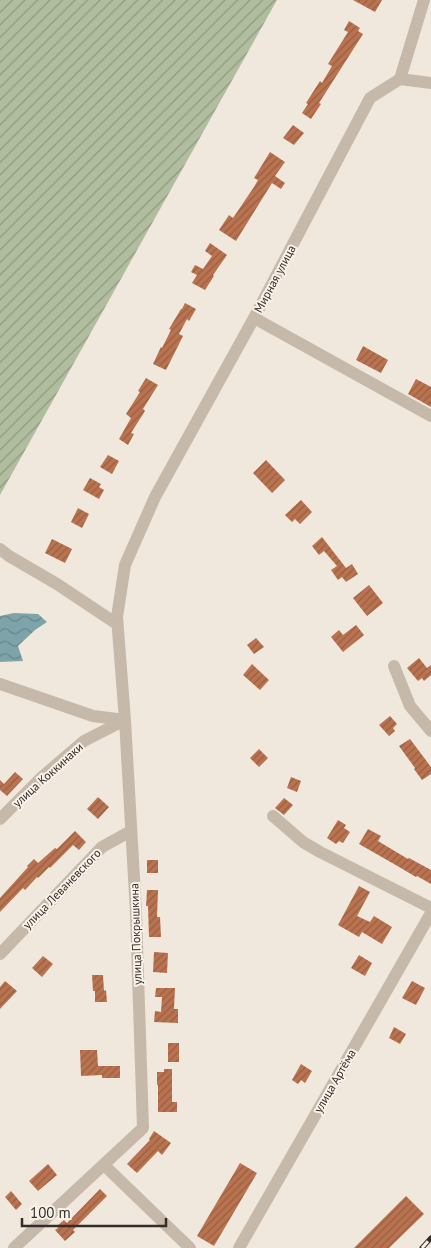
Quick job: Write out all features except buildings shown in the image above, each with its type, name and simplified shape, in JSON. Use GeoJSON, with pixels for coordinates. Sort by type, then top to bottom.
{"type":"FeatureCollection","features":[{"type":"Feature","properties":{"kind":"street"},"geometry":{"type":"LineString","coordinates":[[424,0],[400,79],[431,83]]}},
{"type":"Feature","properties":{"kind":"street","name":"Мирная улица"},"geometry":{"type":"LineString","coordinates":[[125,564],[155,498],[254,318],[370,98],[400,79]]}},
{"type":"Feature","properties":{"kind":"street"},"geometry":{"type":"LineString","coordinates":[[254,318],[431,416]]}},
{"type":"Feature","properties":{"kind":"street"},"geometry":{"type":"LineString","coordinates":[[0,549],[117,624]]}},
{"type":"Feature","properties":{"kind":"street","name":"улица Покрышкина"},"geometry":{"type":"LineString","coordinates":[[14,1248],[143,1128],[136,913],[125,720],[117,624],[125,564]]}},
{"type":"Feature","properties":{"kind":"street"},"geometry":{"type":"LineString","coordinates":[[394,666],[410,706],[431,731]]}},
{"type":"Feature","properties":{"kind":"street"},"geometry":{"type":"LineString","coordinates":[[0,684],[93,716],[125,720]]}},
{"type":"Feature","properties":{"kind":"street","name":"улица Коккинаки"},"geometry":{"type":"LineString","coordinates":[[0,819],[42,777],[84,741],[125,720]]}},
{"type":"Feature","properties":{"kind":"street"},"geometry":{"type":"LineString","coordinates":[[273,816],[303,842],[320,852],[431,908]]}},
{"type":"Feature","properties":{"kind":"street","name":"улица Леваневского"},"geometry":{"type":"LineString","coordinates":[[0,954],[102,847],[131,831]]}},
{"type":"Feature","properties":{"kind":"street","name":"улица Артёма"},"geometry":{"type":"LineString","coordinates":[[239,1248],[431,913]]}},
{"type":"Feature","properties":{"kind":"street"},"geometry":{"type":"LineString","coordinates":[[104,1165],[185,1246]]}},
{"type":"Feature","properties":{"kind":"green space"},"geometry":{"type":"Polygon","coordinates":[[[0,0],[277,0],[0,495],[0,0]]]}},
{"type":"Feature","properties":{"kind":"water"},"geometry":{"type":"Polygon","coordinates":[[[14,613],[38,614],[47,622],[18,646],[23,661],[0,662],[0,616],[14,613]]]}},
{"type":"Feature","properties":{"kind":"railway"},"geometry":{"type":"LineString","coordinates":[[422,1248],[431,1238]]}}]}
